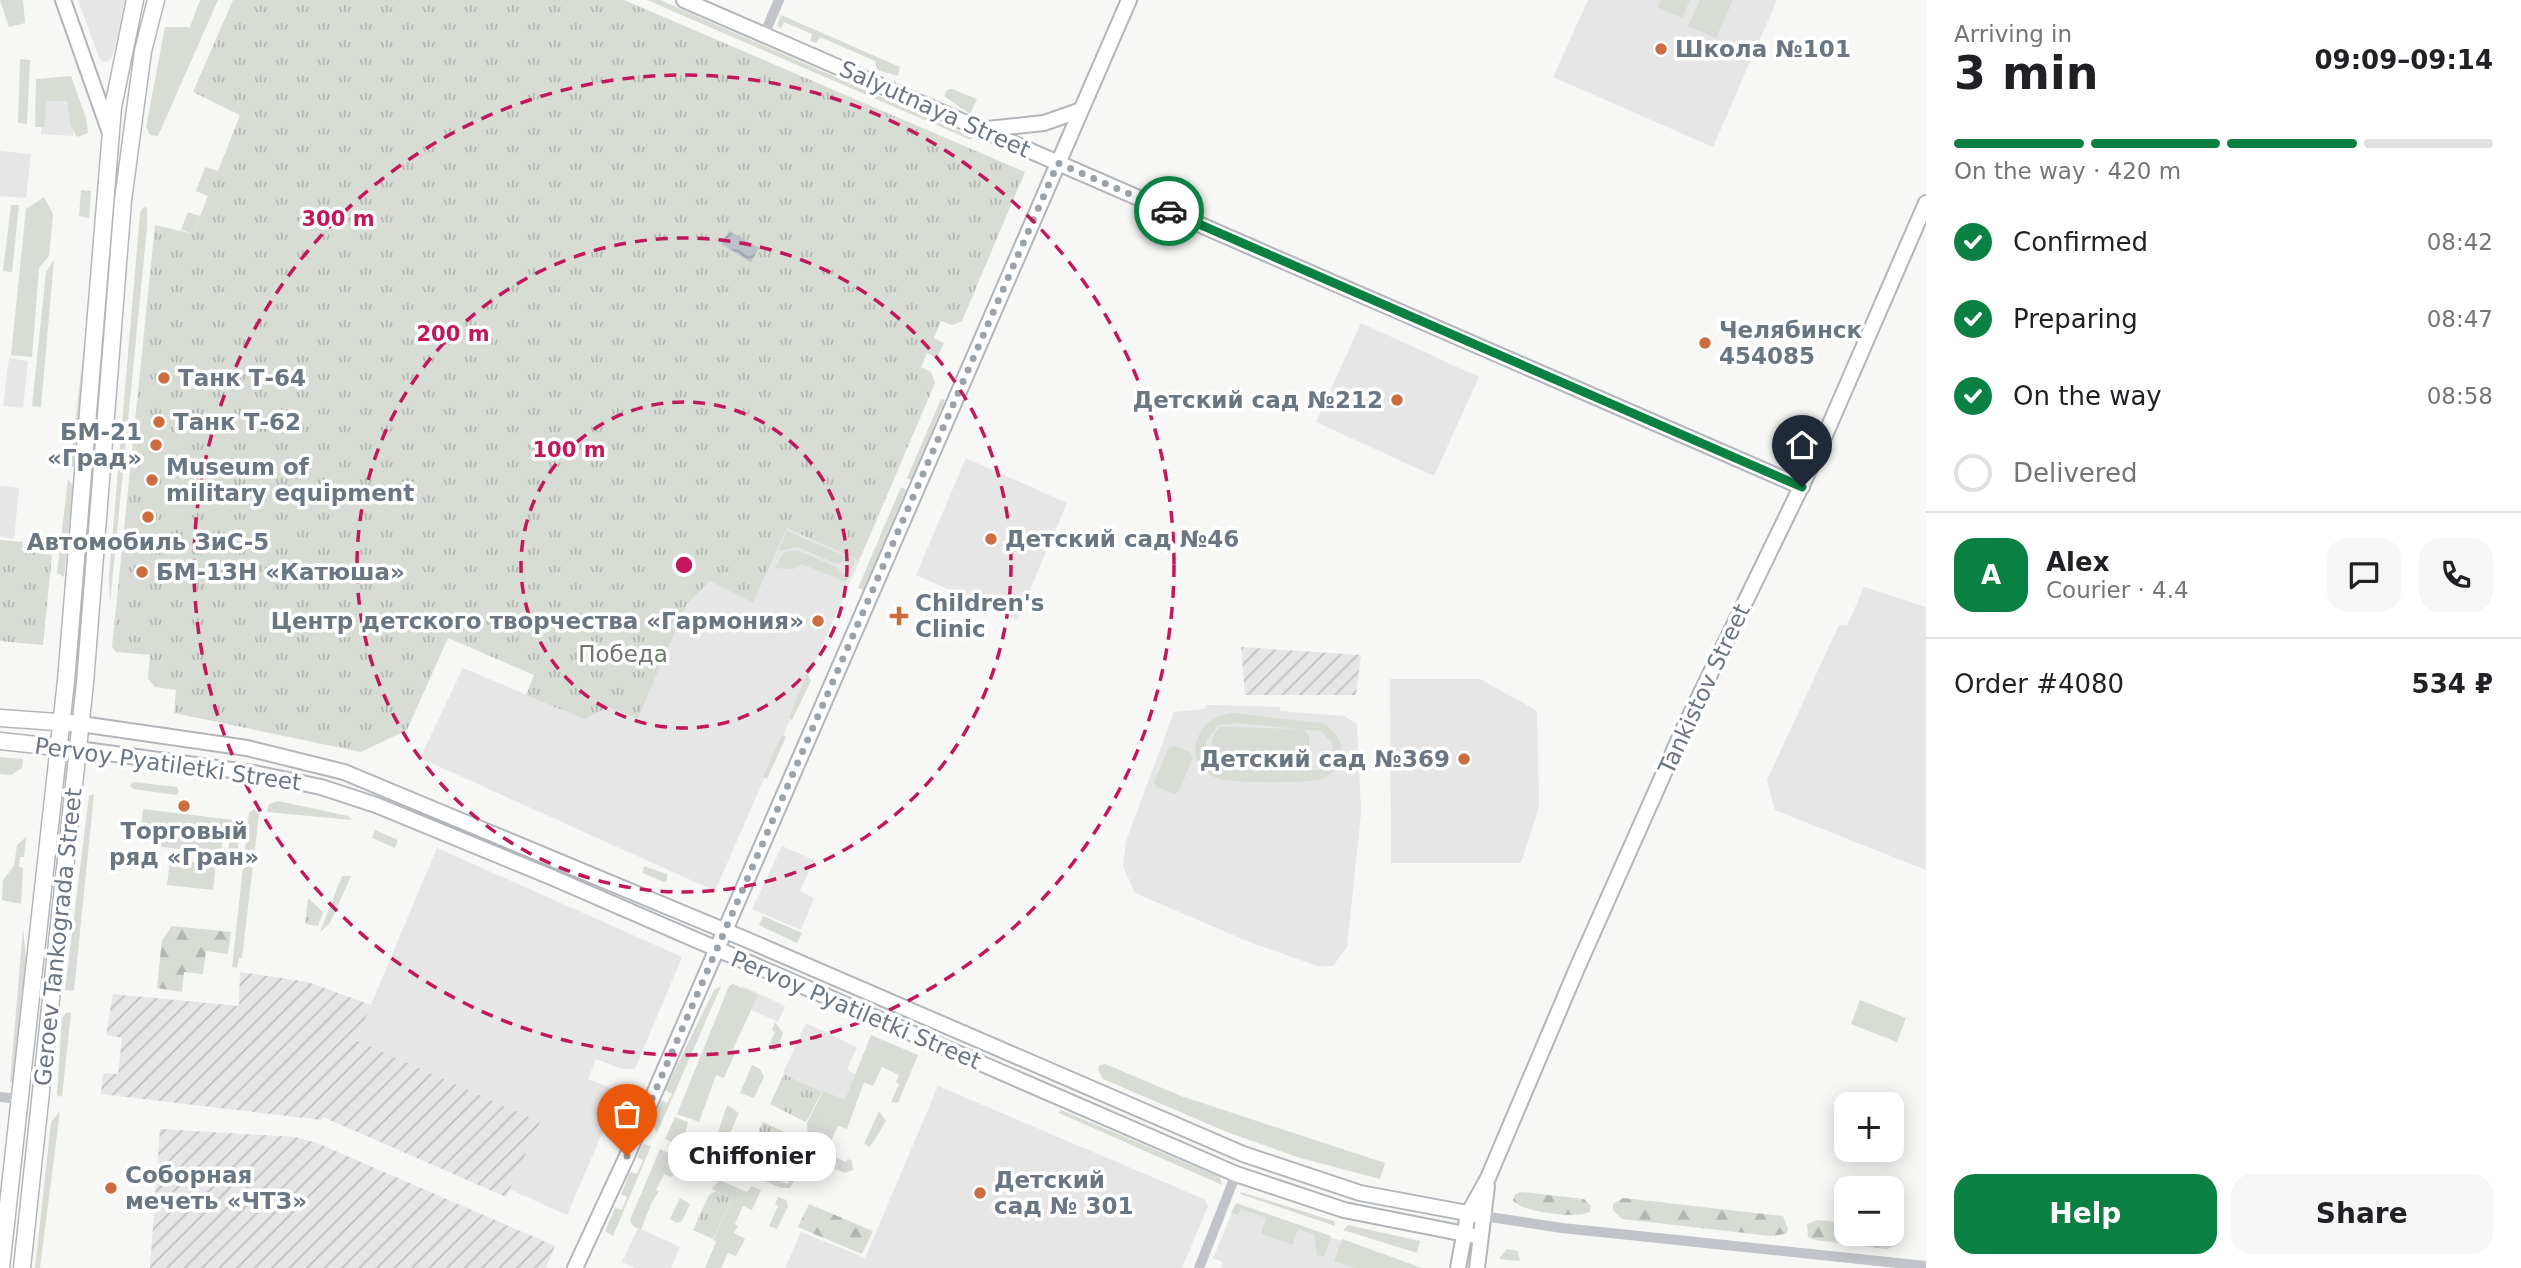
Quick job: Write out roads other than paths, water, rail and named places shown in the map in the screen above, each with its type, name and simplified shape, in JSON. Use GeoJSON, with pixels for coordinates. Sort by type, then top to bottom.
{"type":"FeatureCollection","features":[{"type":"Feature","properties":{"kind":"main road","name":"Geroev Tankograda Street"},"geometry":{"type":"LineString","coordinates":[[1,1268],[61,723],[85,476],[110,132],[63,0]]}},
{"type":"Feature","properties":{"kind":"main road"},"geometry":{"type":"LineString","coordinates":[[130,145],[110,132],[135,0]]}},
{"type":"Feature","properties":{"kind":"main road","name":"Geroev Tankograda Street"},"geometry":{"type":"LineString","coordinates":[[22,1268],[81,724],[130,145],[143,51],[156,0]]}},
{"type":"Feature","properties":{"kind":"main road","name":"Salyutnaya Street"},"geometry":{"type":"LineString","coordinates":[[684,0],[1802,487]]}},
{"type":"Feature","properties":{"kind":"main road"},"geometry":{"type":"LineString","coordinates":[[575,1268],[1129,0]]}},
{"type":"Feature","properties":{"kind":"main road"},"geometry":{"type":"LineString","coordinates":[[979,129],[1044,123],[1081,110]]}},
{"type":"Feature","properties":{"kind":"main road","name":"Tankistov Street"},"geometry":{"type":"LineString","coordinates":[[1458,1268],[1463,1235],[1475,1215],[1488,1178],[1684,728],[1802,487],[1926,203]]}},
{"type":"Feature","properties":{"kind":"main road","name":"Pervoy Pyatiletki Street"},"geometry":{"type":"LineString","coordinates":[[0,718],[81,724],[247,748],[344,772],[1243,1154],[1360,1193],[1475,1215]]}},
{"type":"Feature","properties":{"kind":"main road","name":"Pervoy Pyatiletki Street"},"geometry":{"type":"LineString","coordinates":[[0,741],[254,773],[321,787],[376,805],[551,877],[1236,1174],[1344,1210],[1480,1237]]}},
{"type":"Feature","properties":{"kind":"main road"},"geometry":{"type":"LineString","coordinates":[[19,1099],[40,1101]]}},
{"type":"Feature","properties":{"kind":"main road","name":"Tankistov Street"},"geometry":{"type":"LineString","coordinates":[[1475,1215],[1480,1237],[1477,1268]]}},
{"type":"Feature","properties":{"kind":"street"},"geometry":{"type":"LineString","coordinates":[[764,35],[779,0]]}},
{"type":"Feature","properties":{"kind":"street"},"geometry":{"type":"LineString","coordinates":[[0,1097],[19,1099]]}},
{"type":"Feature","properties":{"kind":"street"},"geometry":{"type":"LineString","coordinates":[[1199,1268],[1236,1174]]}},
{"type":"Feature","properties":{"kind":"street","name":"Pervoy Pyatiletki Street"},"geometry":{"type":"LineString","coordinates":[[1475,1215],[1926,1266]]}},
{"type":"Feature","properties":{"kind":"street"},"geometry":{"type":"LineString","coordinates":[[1480,1237],[1502,1220]]}},
{"type":"Feature","properties":{"kind":"water"},"geometry":{"type":"Polygon","coordinates":[[[729,231],[759,248],[751,262],[721,244],[729,231]]]}},
{"type":"Feature","properties":{"kind":"place","name":"Школа №101"},"geometry":{"type":"Point","coordinates":[1661,49]}},
{"type":"Feature","properties":{"kind":"place","name":"Челябинск 454085"},"geometry":{"type":"Point","coordinates":[1705,343]}},
{"type":"Feature","properties":{"kind":"place","name":"Танк Т-64"},"geometry":{"type":"Point","coordinates":[164,378]}},
{"type":"Feature","properties":{"kind":"place","name":"Детский сад №212"},"geometry":{"type":"Point","coordinates":[1397,400]}},
{"type":"Feature","properties":{"kind":"place","name":"Танк Т-62"},"geometry":{"type":"Point","coordinates":[159,422]}},
{"type":"Feature","properties":{"kind":"place","name":"БМ-21 «Град»"},"geometry":{"type":"Point","coordinates":[156,445]}},
{"type":"Feature","properties":{"kind":"place","name":"Museum of military equipment"},"geometry":{"type":"Point","coordinates":[152,480]}},
{"type":"Feature","properties":{"kind":"place","name":"Автомобиль ЗиС-5"},"geometry":{"type":"Point","coordinates":[148,517]}},
{"type":"Feature","properties":{"kind":"place","name":"Детский сад №46"},"geometry":{"type":"Point","coordinates":[991,539]}},
{"type":"Feature","properties":{"kind":"place","name":"БМ-13Н «Катюша»"},"geometry":{"type":"Point","coordinates":[142,572]}},
{"type":"Feature","properties":{"kind":"place","name":"Children's Clinic"},"geometry":{"type":"Point","coordinates":[899,616]}},
{"type":"Feature","properties":{"kind":"place","name":"Центр детского творчества «Гармония»"},"geometry":{"type":"Point","coordinates":[818,621]}},
{"type":"Feature","properties":{"kind":"place","name":"Детский сад №369"},"geometry":{"type":"Point","coordinates":[1464,759]}},
{"type":"Feature","properties":{"kind":"place","name":"Торговый ряд «Гран»"},"geometry":{"type":"Point","coordinates":[184,806]}},
{"type":"Feature","properties":{"kind":"place","name":"Chiffonier"},"geometry":{"type":"Point","coordinates":[627,1156]}},
{"type":"Feature","properties":{"kind":"place","name":"Соборная мечеть «ЧТЗ»"},"geometry":{"type":"Point","coordinates":[111,1188]}},
{"type":"Feature","properties":{"kind":"place","name":"Детский сад № 301"},"geometry":{"type":"Point","coordinates":[980,1193]}},
{"type":"Feature","properties":{"kind":"park label","name":"Победа"},"geometry":{"type":"Point","coordinates":[623,654]}}]}
